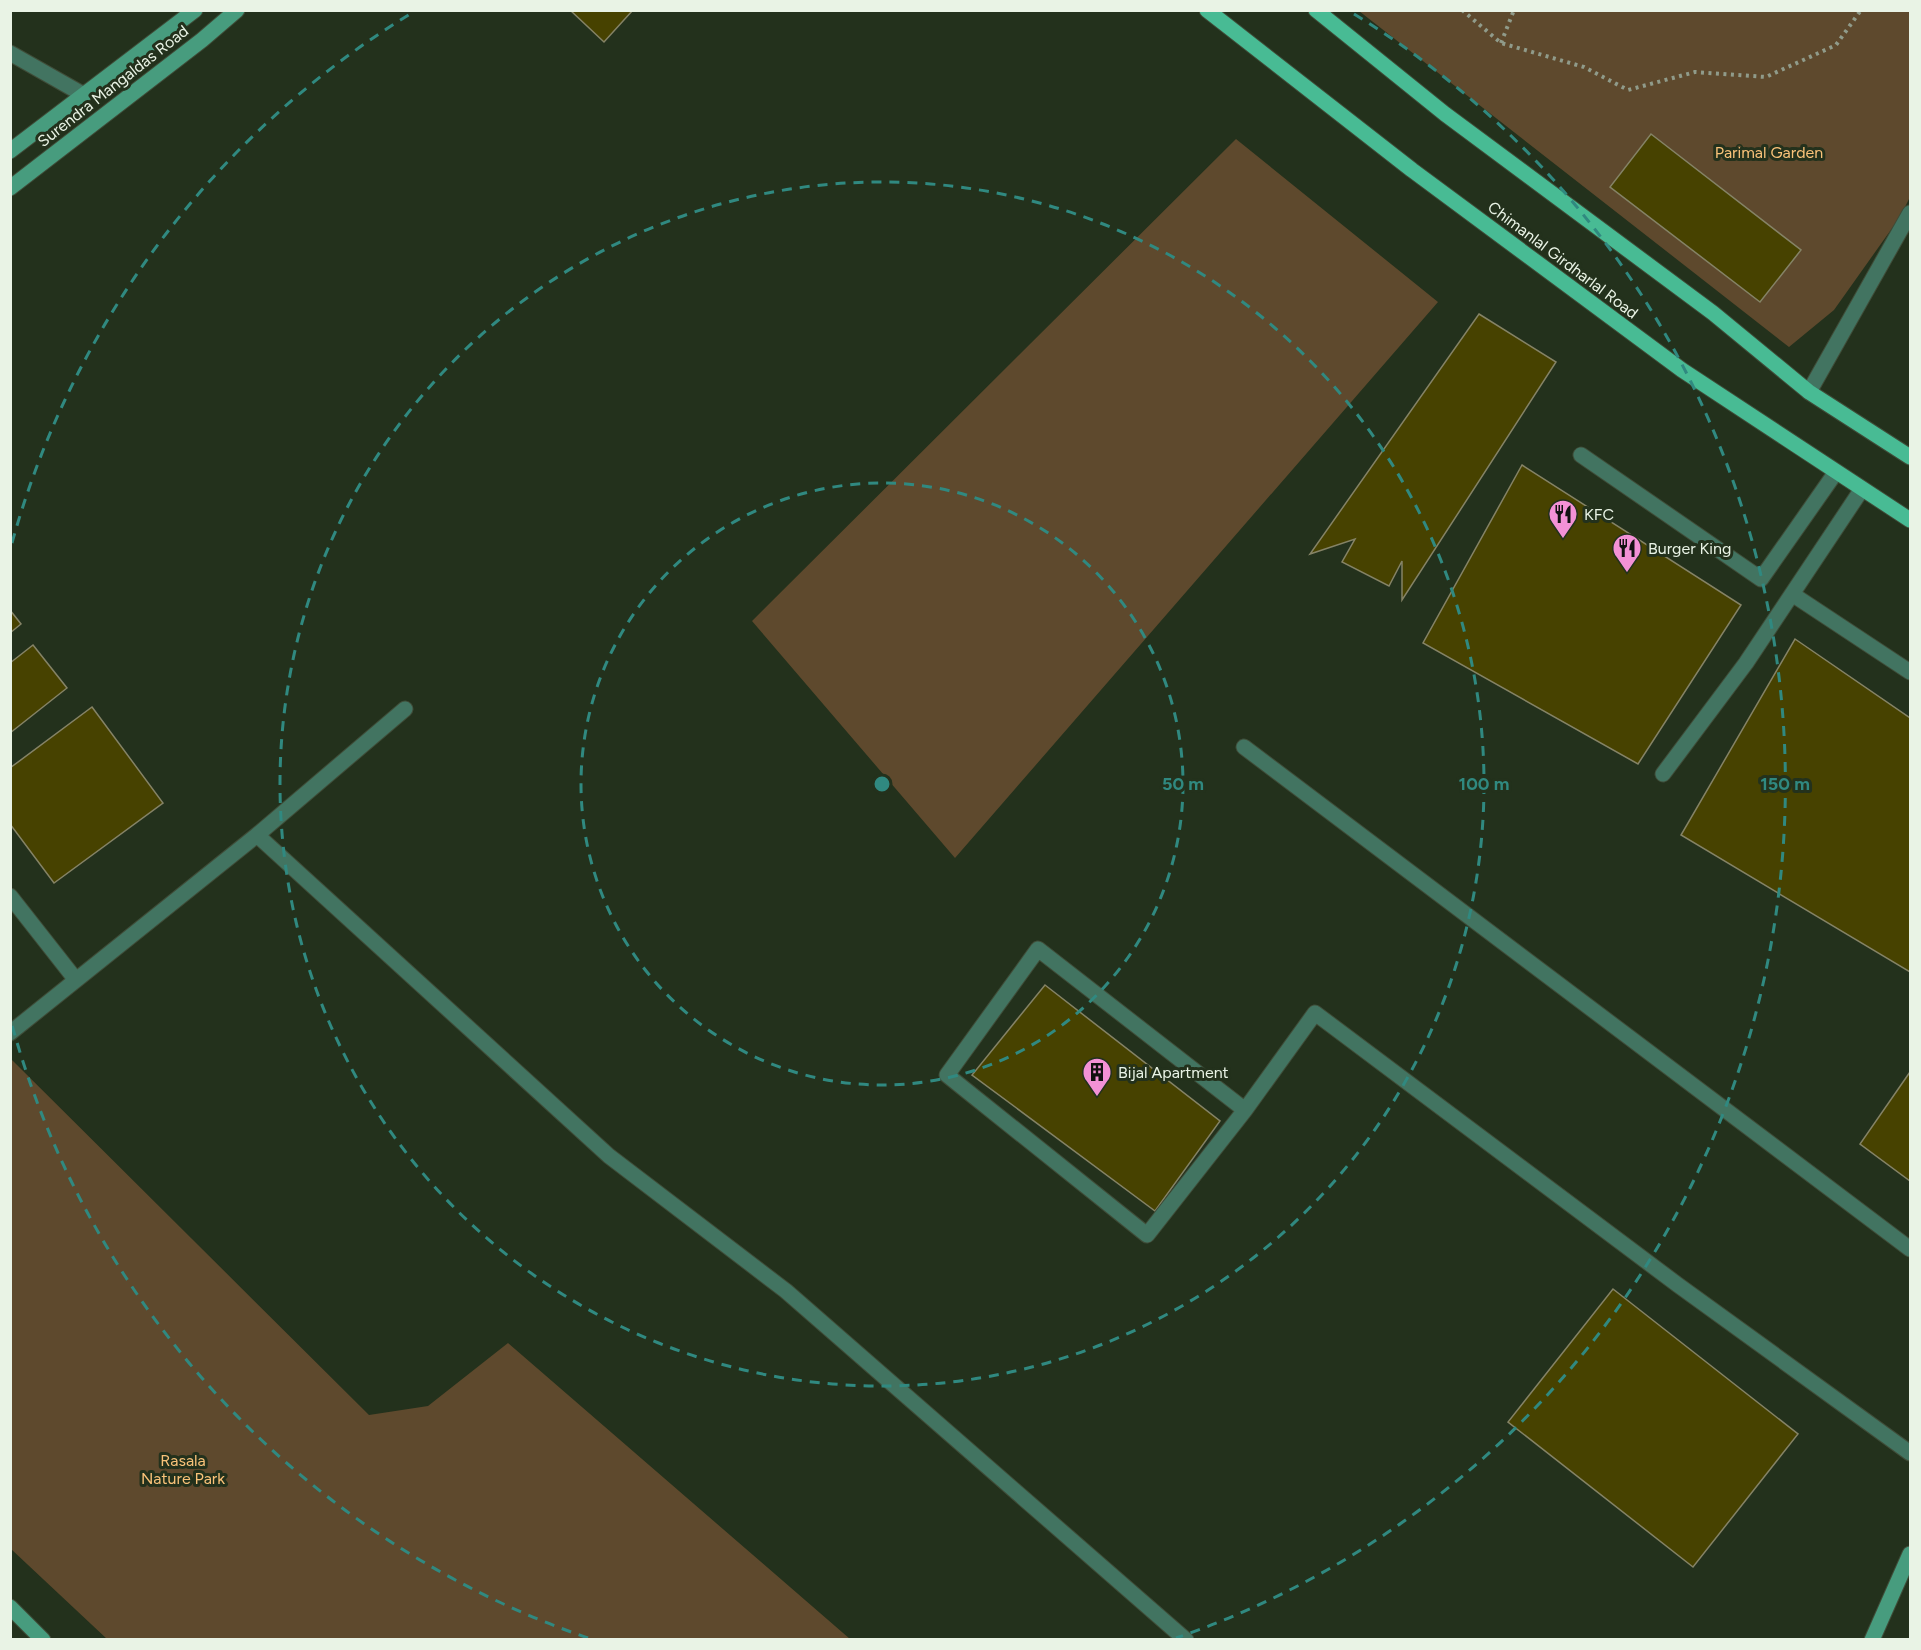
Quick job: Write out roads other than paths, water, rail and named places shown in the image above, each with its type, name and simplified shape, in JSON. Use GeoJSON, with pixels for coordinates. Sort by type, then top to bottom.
{"type":"FeatureCollection","features":[{"type":"Feature","properties":{"kind":"main road","name":"Surendra Mangaldas Road"},"geometry":{"type":"LineString","coordinates":[[10,151],[195,10]]}},
{"type":"Feature","properties":{"kind":"main road","name":"Surendra Mangaldas Road"},"geometry":{"type":"LineString","coordinates":[[10,188],[193,47],[237,10]]}},
{"type":"Feature","properties":{"kind":"main road","name":"Chimanlal Girdharlal Road"},"geometry":{"type":"LineString","coordinates":[[1207,10],[1412,170],[1682,370],[1911,520]]}},
{"type":"Feature","properties":{"kind":"main road"},"geometry":{"type":"LineString","coordinates":[[1316,10],[1445,114],[1713,313],[1809,392],[1911,457]]}},
{"type":"Feature","properties":{"kind":"main road"},"geometry":{"type":"LineString","coordinates":[[1872,1640],[1911,1554]]}},
{"type":"Feature","properties":{"kind":"main road"},"geometry":{"type":"LineString","coordinates":[[10,1607],[44,1640]]}},
{"type":"Feature","properties":{"kind":"street"},"geometry":{"type":"LineString","coordinates":[[10,53],[84,95]]}},
{"type":"Feature","properties":{"kind":"street"},"geometry":{"type":"LineString","coordinates":[[1809,392],[1911,213]]}},
{"type":"Feature","properties":{"kind":"street"},"geometry":{"type":"LineString","coordinates":[[1581,455],[1761,579],[1836,472]]}},
{"type":"Feature","properties":{"kind":"street"},"geometry":{"type":"LineString","coordinates":[[1663,774],[1746,663],[1862,489]]}},
{"type":"Feature","properties":{"kind":"street"},"geometry":{"type":"LineString","coordinates":[[1792,594],[1911,672]]}},
{"type":"Feature","properties":{"kind":"street"},"geometry":{"type":"LineString","coordinates":[[10,1033],[258,835],[405,709]]}},
{"type":"Feature","properties":{"kind":"street"},"geometry":{"type":"LineString","coordinates":[[1244,747],[1911,1249]]}},
{"type":"Feature","properties":{"kind":"street"},"geometry":{"type":"LineString","coordinates":[[258,835],[609,1156],[786,1291],[1186,1640]]}},
{"type":"Feature","properties":{"kind":"street"},"geometry":{"type":"LineString","coordinates":[[10,896],[76,980]]}},
{"type":"Feature","properties":{"kind":"street"},"geometry":{"type":"LineString","coordinates":[[1245,1110],[1038,949],[947,1075],[1147,1235],[1245,1110],[1315,1013],[1678,1285],[1911,1453]]}},
{"type":"Feature","properties":{"kind":"place","name":"KFC"},"geometry":{"type":"Point","coordinates":[1563,540]}},
{"type":"Feature","properties":{"kind":"place","name":"Burger King"},"geometry":{"type":"Point","coordinates":[1627,574]}},
{"type":"Feature","properties":{"kind":"place","name":"Bijal Apartment"},"geometry":{"type":"Point","coordinates":[1097,1098]}},
{"type":"Feature","properties":{"kind":"park label","name":"Parimal Garden"},"geometry":{"type":"Point","coordinates":[1769,152]}},
{"type":"Feature","properties":{"kind":"park label","name":"Rasala Nature Park"},"geometry":{"type":"Point","coordinates":[183,1469]}}]}
